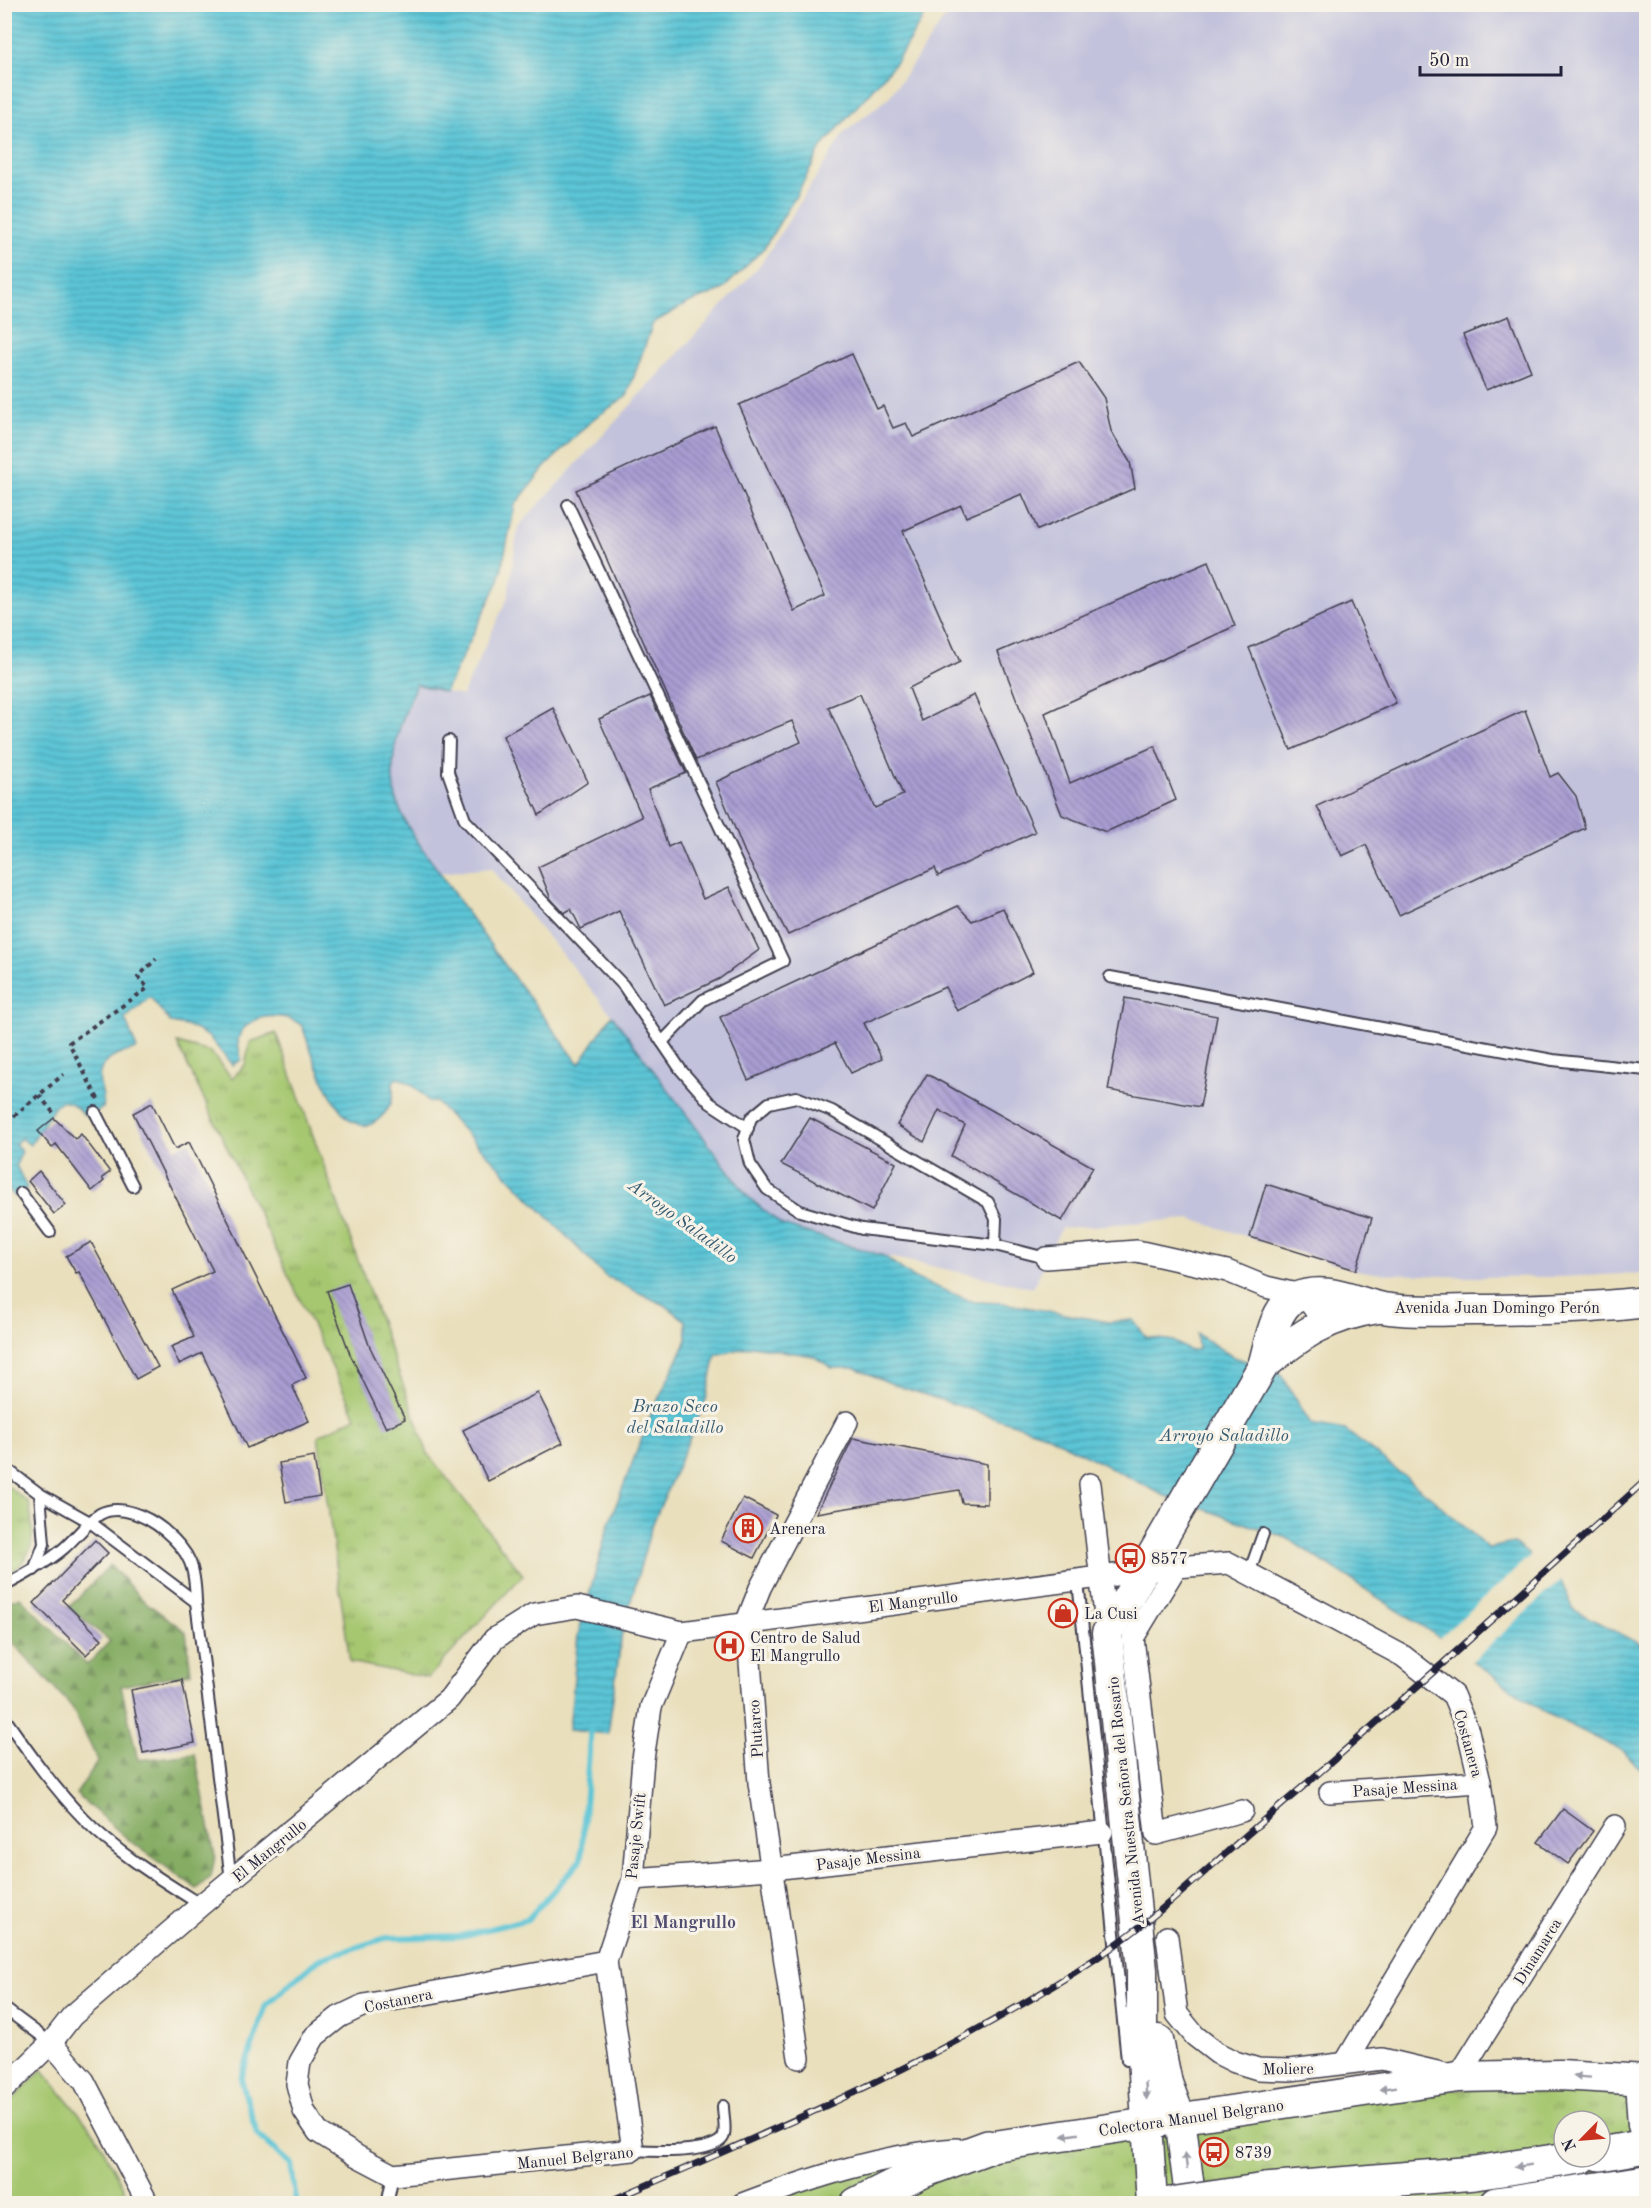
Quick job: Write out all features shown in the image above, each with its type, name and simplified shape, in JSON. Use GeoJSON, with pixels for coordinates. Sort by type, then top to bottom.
{"type":"FeatureCollection","features":[{"type":"Feature","properties":{"kind":"highway"},"geometry":{"type":"LineString","coordinates":[[1612,2152],[1647,2146]]}},
{"type":"Feature","properties":{"kind":"highway"},"geometry":{"type":"LineString","coordinates":[[857,2204],[923,2171],[988,2147]]}},
{"type":"Feature","properties":{"kind":"highway"},"geometry":{"type":"LineString","coordinates":[[1170,2204],[1265,2190],[1465,2174],[1552,2161]]}},
{"type":"Feature","properties":{"kind":"highway"},"geometry":{"type":"LineString","coordinates":[[1496,2204],[1633,2184]]}},
{"type":"Feature","properties":{"kind":"street"},"geometry":{"type":"LineString","coordinates":[[1046,1258],[1137,1251],[1227,1271],[1266,1287],[1293,1304],[1318,1314],[1311,1329],[1289,1323],[1293,1304]]}},
{"type":"Feature","properties":{"kind":"street","name":"Avenida Juan Domingo Perón"},"geometry":{"type":"LineString","coordinates":[[1293,1304],[1316,1292],[1345,1297],[1383,1308],[1424,1311],[1586,1309],[1647,1302]]}},
{"type":"Feature","properties":{"kind":"street"},"geometry":{"type":"LineString","coordinates":[[1107,1633],[1166,1536],[1263,1366],[1275,1320],[1293,1304]]}},
{"type":"Feature","properties":{"kind":"street","name":"Avenida Juan Domingo Perón"},"geometry":{"type":"LineString","coordinates":[[1263,1366],[1311,1329],[1356,1312],[1383,1308]]}},
{"type":"Feature","properties":{"kind":"street","name":"Plutarco"},"geometry":{"type":"LineString","coordinates":[[799,2058],[759,1783],[747,1621],[760,1588],[847,1422]]}},
{"type":"Feature","properties":{"kind":"street","name":"Avenida Nuestra Señora del Rosario"},"geometry":{"type":"LineString","coordinates":[[1090,1484],[1142,1970],[1142,2041],[1149,2124],[1152,2204]]}},
{"type":"Feature","properties":{"kind":"street","name":"Costanera"},"geometry":{"type":"LineString","coordinates":[[1144,1572],[1229,1563],[1403,1656],[1454,1695],[1468,1731],[1480,1782],[1486,1827],[1345,2063]]}},
{"type":"Feature","properties":{"kind":"street"},"geometry":{"type":"LineString","coordinates":[[1176,1567],[1133,1638],[1156,1834],[1242,1811]]}},
{"type":"Feature","properties":{"kind":"street","name":"El Mangrullo"},"geometry":{"type":"LineString","coordinates":[[4,2090],[51,2043],[72,2016],[448,1698],[494,1639],[534,1614],[578,1606],[682,1632],[747,1621],[1144,1572]]}},
{"type":"Feature","properties":{"kind":"street","name":"Pasaje Swift"},"geometry":{"type":"LineString","coordinates":[[633,2150],[606,1961],[633,1879],[642,1759],[651,1707],[682,1632]]}},
{"type":"Feature","properties":{"kind":"street","name":"Pasaje Messina"},"geometry":{"type":"LineString","coordinates":[[1330,1792],[1480,1782]]}},
{"type":"Feature","properties":{"kind":"street","name":"Dinamarca"},"geometry":{"type":"LineString","coordinates":[[1458,2077],[1615,1826]]}},
{"type":"Feature","properties":{"kind":"street","name":"Pasaje Messina"},"geometry":{"type":"LineString","coordinates":[[633,1879],[772,1869],[1102,1832]]}},
{"type":"Feature","properties":{"kind":"street","name":"Moliere"},"geometry":{"type":"LineString","coordinates":[[1167,1936],[1177,2014],[1195,2037],[1216,2053],[1258,2069],[1290,2070],[1382,2059],[1458,2077]]}},
{"type":"Feature","properties":{"kind":"street","name":"Costanera"},"geometry":{"type":"LineString","coordinates":[[393,2175],[318,2132],[304,2111],[297,2084],[298,2073],[300,2062],[315,2036],[339,2017],[364,2005],[606,1961]]}},
{"type":"Feature","properties":{"kind":"street","name":"Avenida Nuestra Señora del Rosario"},"geometry":{"type":"LineString","coordinates":[[1142,1970],[1167,2083],[1180,2118],[1191,2204]]}},
{"type":"Feature","properties":{"kind":"street"},"geometry":{"type":"LineString","coordinates":[[51,2043],[84,2081],[148,2204]]}},
{"type":"Feature","properties":{"kind":"street","name":"Colectora Manuel Belgrano"},"geometry":{"type":"LineString","coordinates":[[742,2204],[838,2172],[914,2154],[988,2147],[1458,2077],[1560,2075],[1643,2081]]}},
{"type":"Feature","properties":{"kind":"street"},"geometry":{"type":"LineString","coordinates":[[1643,2081],[1643,2125],[1647,2132]]}},
{"type":"Feature","properties":{"kind":"street","name":"Manuel Belgrano"},"geometry":{"type":"LineString","coordinates":[[393,2175],[633,2150]]}},
{"type":"Feature","properties":{"kind":"lane"},"geometry":{"type":"LineString","coordinates":[[568,505],[783,961],[703,1000],[662,1042]]}},
{"type":"Feature","properties":{"kind":"lane"},"geometry":{"type":"LineString","coordinates":[[449,741],[448,772],[465,820],[622,985],[681,1070],[710,1103],[748,1128]]}},
{"type":"Feature","properties":{"kind":"lane"},"geometry":{"type":"LineString","coordinates":[[1110,977],[1553,1060],[1647,1070]]}},
{"type":"Feature","properties":{"kind":"lane"},"geometry":{"type":"LineString","coordinates":[[995,1245],[996,1219],[988,1202],[832,1111],[796,1097],[769,1103],[751,1118],[744,1139],[750,1164],[767,1189],[800,1211],[862,1229],[995,1245],[1046,1258]]}},
{"type":"Feature","properties":{"kind":"lane"},"geometry":{"type":"LineString","coordinates":[[99,1110],[133,1186]]}},
{"type":"Feature","properties":{"kind":"lane"},"geometry":{"type":"LineString","coordinates":[[21,1193],[50,1232]]}},
{"type":"Feature","properties":{"kind":"lane"},"geometry":{"type":"LineString","coordinates":[[4,1467],[40,1494],[90,1522],[196,1602]]}},
{"type":"Feature","properties":{"kind":"lane"},"geometry":{"type":"LineString","coordinates":[[34,1570],[44,1544],[40,1494]]}},
{"type":"Feature","properties":{"kind":"lane"},"geometry":{"type":"LineString","coordinates":[[4,1586],[34,1570],[64,1548],[102,1513],[125,1510],[154,1522],[183,1546],[195,1572],[196,1602],[231,1881]]}},
{"type":"Feature","properties":{"kind":"lane"},"geometry":{"type":"LineString","coordinates":[[1249,1573],[1263,1534]]}},
{"type":"Feature","properties":{"kind":"lane"},"geometry":{"type":"LineString","coordinates":[[1078,1581],[1127,2060]]}},
{"type":"Feature","properties":{"kind":"lane"},"geometry":{"type":"LineString","coordinates":[[4,1717],[45,1777],[84,1820],[142,1867],[201,1905]]}},
{"type":"Feature","properties":{"kind":"lane"},"geometry":{"type":"LineString","coordinates":[[4,2008],[51,2043]]}},
{"type":"Feature","properties":{"kind":"lane","name":"Manuel Belgrano"},"geometry":{"type":"LineString","coordinates":[[633,2150],[667,2152],[694,2149],[720,2142],[724,2135],[723,2106]]}},
{"type":"Feature","properties":{"kind":"lane"},"geometry":{"type":"LineString","coordinates":[[387,2204],[393,2175]]}},
{"type":"Feature","properties":{"kind":"path"},"geometry":{"type":"LineString","coordinates":[[99,1110],[69,1043],[148,988],[138,977],[156,959]]}},
{"type":"Feature","properties":{"kind":"path"},"geometry":{"type":"LineString","coordinates":[[14,1116],[64,1074]]}},
{"type":"Feature","properties":{"kind":"path"},"geometry":{"type":"LineString","coordinates":[[39,1095],[56,1116]]}},
{"type":"Feature","properties":{"kind":"shaded area"},"geometry":{"type":"Polygon","coordinates":[[[954,5],[1646,5],[1646,1273],[1560,1277],[1466,1277],[1374,1273],[1356,1270],[1190,1219],[1061,1228],[1033,1288],[884,1256],[782,1225],[748,1198],[612,1015],[491,868],[439,873],[409,827],[397,803],[393,781],[394,739],[416,684],[462,696],[508,597],[518,527],[761,264],[844,133],[890,96],[954,5]]]}},
{"type":"Feature","properties":{"kind":"green space"},"geometry":{"type":"Polygon","coordinates":[[[276,1033],[428,1454],[523,1575],[428,1678],[350,1662],[318,1436],[356,1417],[177,1043],[210,1052],[232,1078],[245,1065],[250,1042],[276,1033]]]}},
{"type":"Feature","properties":{"kind":"green space"},"geometry":{"type":"Polygon","coordinates":[[[5,1484],[29,1503],[32,1536],[31,1545],[23,1561],[5,1577],[5,1484]]]}},
{"type":"Feature","properties":{"kind":"green space"},"geometry":{"type":"Polygon","coordinates":[[[110,1565],[143,1600],[186,1632],[191,1673],[121,1686],[138,1760],[195,1754],[215,1856],[211,1877],[197,1889],[129,1840],[76,1794],[98,1761],[72,1707],[5,1634],[4,1603],[20,1597],[87,1665],[110,1641],[69,1607],[110,1565]]]}},
{"type":"Feature","properties":{"kind":"green space"},"geometry":{"type":"Polygon","coordinates":[[[42,2069],[96,2135],[131,2203],[5,2203],[5,2108],[42,2069]]]}},
{"type":"Feature","properties":{"kind":"green space"},"geometry":{"type":"Polygon","coordinates":[[[1646,2080],[1646,2203],[742,2204],[848,2169],[1356,2094],[1646,2080]]]}},
{"type":"Feature","properties":{"kind":"water","name":"Arroyo Saladillo"},"geometry":{"type":"Polygon","coordinates":[[[5,5],[931,5],[896,62],[821,148],[796,196],[764,248],[722,290],[688,303],[653,323],[627,396],[592,420],[544,468],[515,505],[499,581],[445,692],[416,684],[399,730],[394,754],[393,780],[399,807],[411,831],[458,900],[579,1064],[612,1015],[748,1197],[782,1225],[884,1256],[914,1278],[974,1302],[1003,1303],[1109,1322],[1133,1320],[1146,1337],[1173,1341],[1190,1351],[1198,1349],[1197,1334],[1233,1357],[1279,1371],[1311,1424],[1345,1430],[1431,1497],[1488,1548],[1514,1543],[1560,1578],[1574,1610],[1646,1647],[1646,1775],[1625,1752],[1546,1713],[1434,1634],[1287,1538],[1163,1495],[1045,1434],[895,1385],[855,1368],[832,1368],[813,1356],[752,1346],[716,1355],[706,1400],[651,1528],[622,1633],[608,1734],[569,1730],[578,1635],[609,1523],[652,1412],[686,1342],[686,1321],[666,1306],[605,1276],[436,1102],[429,1102],[406,1082],[397,1078],[393,1082],[391,1102],[387,1111],[379,1119],[365,1125],[353,1122],[330,1094],[302,1026],[287,1018],[259,1019],[244,1028],[238,1039],[241,1060],[232,1065],[209,1037],[191,1027],[171,1023],[150,997],[125,1019],[137,1049],[110,1059],[101,1069],[99,1076],[103,1108],[86,1116],[71,1103],[62,1101],[55,1106],[30,1145],[21,1138],[15,1144],[22,1151],[16,1165],[27,1188],[16,1197],[5,1187],[5,5]]]}},
{"type":"Feature","properties":{"kind":"pier"},"geometry":{"type":"Polygon","coordinates":[[[1533,1554],[1563,1578],[1470,1663],[1437,1640],[1533,1554]]]}},
{"type":"Feature","properties":{"kind":"building"},"geometry":{"type":"Polygon","coordinates":[[[1509,316],[1531,371],[1486,390],[1463,335],[1509,316]]]}},
{"type":"Feature","properties":{"kind":"building"},"geometry":{"type":"Polygon","coordinates":[[[852,354],[877,409],[883,406],[893,428],[906,423],[913,437],[1079,362],[1104,398],[1111,431],[1130,462],[1135,488],[1038,530],[1022,494],[966,517],[961,505],[903,531],[960,662],[909,688],[922,721],[974,695],[1035,832],[938,876],[935,868],[788,935],[745,853],[716,782],[801,742],[792,721],[696,760],[576,490],[715,426],[794,611],[825,596],[739,405],[852,354]],[[860,694],[828,707],[875,808],[903,795],[860,694]]]}},
{"type":"Feature","properties":{"kind":"building"},"geometry":{"type":"Polygon","coordinates":[[[1209,561],[1235,626],[1045,713],[1070,783],[1155,746],[1176,800],[1106,832],[1062,815],[998,652],[1209,561]]]}},
{"type":"Feature","properties":{"kind":"building"},"geometry":{"type":"Polygon","coordinates":[[[1351,602],[1396,703],[1291,750],[1249,648],[1351,602]]]}},
{"type":"Feature","properties":{"kind":"building"},"geometry":{"type":"Polygon","coordinates":[[[650,696],[686,773],[648,789],[668,847],[679,842],[703,899],[729,887],[759,950],[719,979],[664,1005],[619,911],[581,929],[571,909],[564,913],[551,899],[538,867],[642,817],[599,719],[650,696]]]}},
{"type":"Feature","properties":{"kind":"building"},"geometry":{"type":"Polygon","coordinates":[[[553,708],[588,782],[539,815],[503,736],[553,708]]]}},
{"type":"Feature","properties":{"kind":"building"},"geometry":{"type":"Polygon","coordinates":[[[1525,710],[1550,777],[1558,773],[1576,796],[1585,828],[1399,915],[1366,845],[1342,856],[1317,806],[1525,710]]]}},
{"type":"Feature","properties":{"kind":"building"},"geometry":{"type":"Polygon","coordinates":[[[958,906],[972,921],[1003,908],[1033,972],[957,1011],[945,987],[864,1023],[882,1059],[851,1073],[835,1043],[748,1080],[720,1017],[958,906]]]}},
{"type":"Feature","properties":{"kind":"building"},"geometry":{"type":"Polygon","coordinates":[[[1125,998],[1217,1016],[1200,1107],[1108,1090],[1125,998]]]}},
{"type":"Feature","properties":{"kind":"building"},"geometry":{"type":"Polygon","coordinates":[[[927,1074],[1093,1167],[1062,1221],[951,1156],[965,1125],[939,1110],[924,1142],[897,1125],[927,1074]]]}},
{"type":"Feature","properties":{"kind":"building"},"geometry":{"type":"Polygon","coordinates":[[[152,1103],[175,1149],[189,1142],[306,1378],[292,1385],[309,1421],[247,1448],[202,1353],[179,1364],[171,1347],[194,1337],[172,1290],[213,1271],[133,1113],[152,1103]]]}},
{"type":"Feature","properties":{"kind":"building"},"geometry":{"type":"Polygon","coordinates":[[[54,1118],[75,1139],[81,1134],[110,1172],[102,1178],[104,1181],[92,1191],[56,1144],[52,1148],[38,1131],[54,1118]]]}},
{"type":"Feature","properties":{"kind":"building"},"geometry":{"type":"Polygon","coordinates":[[[810,1118],[896,1163],[872,1211],[781,1164],[810,1118]]]}},
{"type":"Feature","properties":{"kind":"building"},"geometry":{"type":"Polygon","coordinates":[[[39,1171],[66,1205],[54,1214],[28,1181],[39,1171]]]}},
{"type":"Feature","properties":{"kind":"building"},"geometry":{"type":"Polygon","coordinates":[[[1266,1184],[1372,1218],[1356,1270],[1250,1237],[1266,1184]]]}},
{"type":"Feature","properties":{"kind":"building"},"geometry":{"type":"Polygon","coordinates":[[[91,1242],[158,1367],[136,1379],[79,1272],[76,1273],[66,1256],[91,1242]]]}},
{"type":"Feature","properties":{"kind":"building"},"geometry":{"type":"Polygon","coordinates":[[[348,1284],[369,1345],[405,1419],[386,1428],[350,1354],[327,1291],[348,1284]]]}},
{"type":"Feature","properties":{"kind":"building"},"geometry":{"type":"Polygon","coordinates":[[[538,1393],[563,1443],[488,1481],[463,1430],[538,1393]]]}},
{"type":"Feature","properties":{"kind":"building"},"geometry":{"type":"Polygon","coordinates":[[[853,1438],[987,1464],[987,1504],[962,1503],[959,1490],[816,1513],[853,1438]]]}},
{"type":"Feature","properties":{"kind":"building"},"geometry":{"type":"Polygon","coordinates":[[[314,1457],[320,1496],[286,1502],[279,1463],[314,1457]]]}},
{"type":"Feature","properties":{"kind":"building","name":"Arenera"},"geometry":{"type":"Polygon","coordinates":[[[743,1498],[776,1515],[754,1558],[721,1541],[743,1498]]]}},
{"type":"Feature","properties":{"kind":"building"},"geometry":{"type":"Polygon","coordinates":[[[95,1540],[108,1553],[62,1600],[102,1639],[86,1655],[34,1603],[95,1540]]]}},
{"type":"Feature","properties":{"kind":"building"},"geometry":{"type":"Polygon","coordinates":[[[182,1680],[195,1743],[143,1753],[131,1690],[182,1680]]]}},
{"type":"Feature","properties":{"kind":"building"},"geometry":{"type":"Polygon","coordinates":[[[1563,1809],[1593,1831],[1568,1864],[1538,1842],[1563,1809]]]}},
{"type":"Feature","properties":{"kind":"waterway","name":"Brazo Seco del Saladillo"},"geometry":{"type":"LineString","coordinates":[[296,2204],[291,2164],[257,2134],[241,2079],[266,2005],[319,1959],[386,1938],[461,1936],[528,1919],[581,1860],[591,1725]]}},
{"type":"Feature","properties":{"kind":"railway"},"geometry":{"type":"LineString","coordinates":[[603,2204],[793,2121],[918,2061],[1039,1994],[1098,1957],[1165,1906],[1319,1773],[1646,1480]]}},
{"type":"Feature","properties":{"kind":"place","name":"Arenera"},"geometry":{"type":"Point","coordinates":[748,1528]}},
{"type":"Feature","properties":{"kind":"place","name":"8577"},"geometry":{"type":"Point","coordinates":[1130,1558]}},
{"type":"Feature","properties":{"kind":"place","name":"La Cusi"},"geometry":{"type":"Point","coordinates":[1063,1613]}},
{"type":"Feature","properties":{"kind":"place","name":"Centro de Salud El Mangrullo"},"geometry":{"type":"Point","coordinates":[729,1646]}},
{"type":"Feature","properties":{"kind":"place","name":"8739"},"geometry":{"type":"Point","coordinates":[1214,2152]}},
{"type":"Feature","properties":{"kind":"district","name":"El Mangrullo"},"geometry":{"type":"Point","coordinates":[683,1922]}}]}
